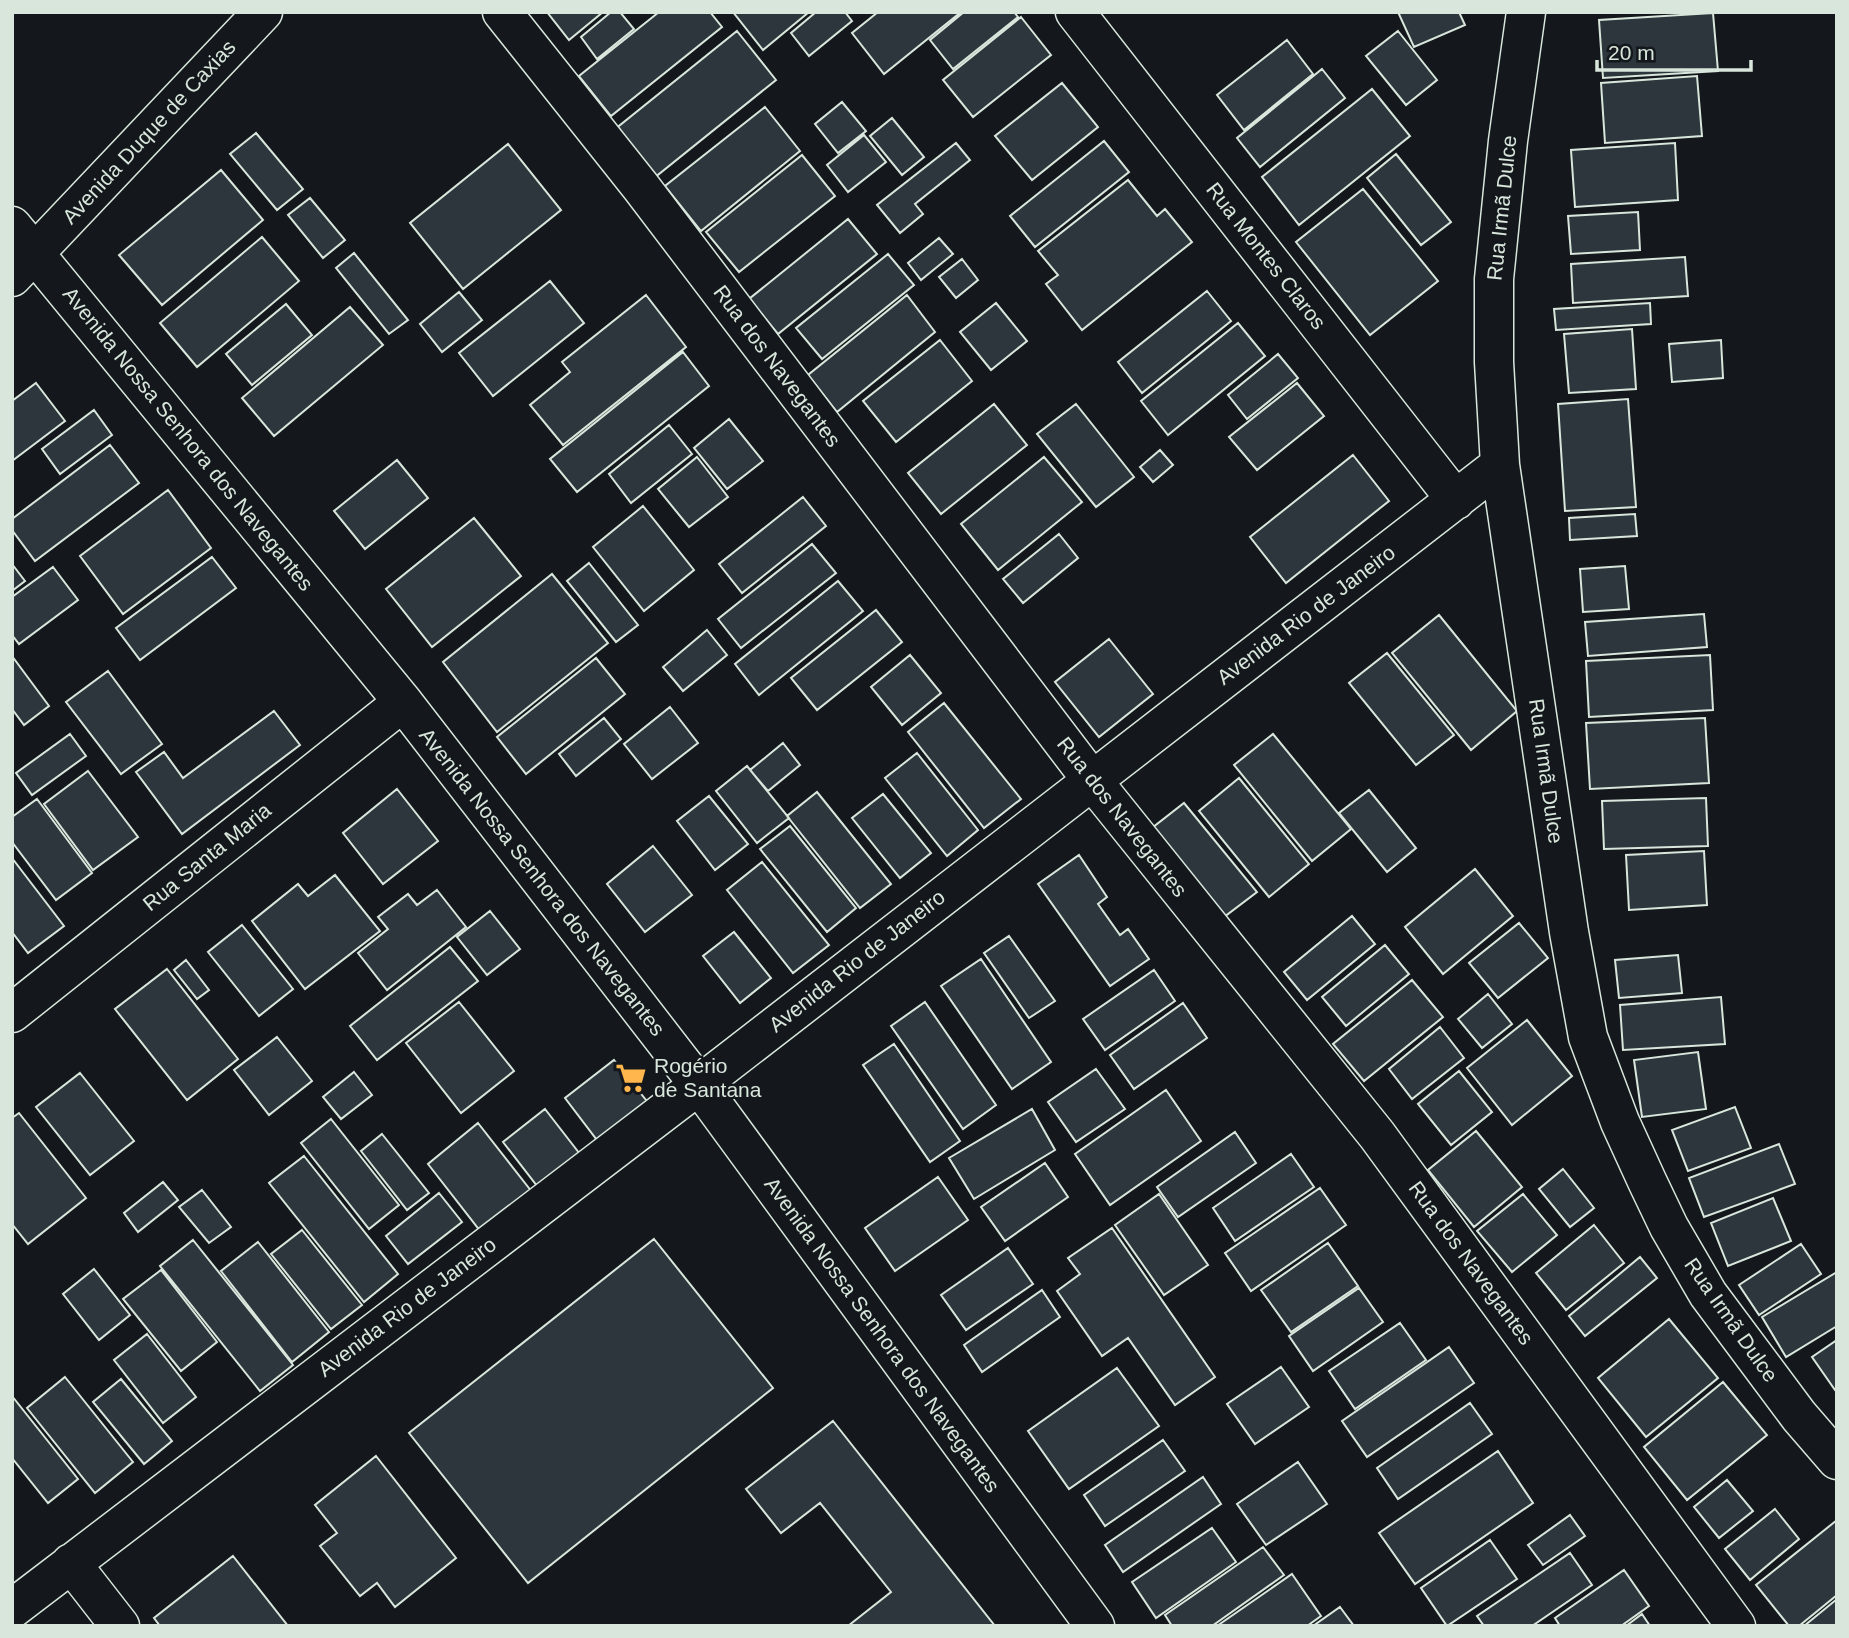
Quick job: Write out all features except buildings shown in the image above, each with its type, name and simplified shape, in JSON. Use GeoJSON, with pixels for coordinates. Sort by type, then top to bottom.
{"type":"FeatureCollection","features":[{"type":"Feature","properties":{"kind":"street","name":"Avenida Duque de Caxias"},"geometry":{"type":"LineString","coordinates":[[20,252],[263,12]]}},
{"type":"Feature","properties":{"kind":"street","name":"Rua dos Navegantes"},"geometry":{"type":"LineString","coordinates":[[502,12],[641,187],[1091,779],[1377,1135],[1736,1626]]}},
{"type":"Feature","properties":{"kind":"street","name":"Rua Montes Claros"},"geometry":{"type":"LineString","coordinates":[[1075,12],[1456,500]]}},
{"type":"Feature","properties":{"kind":"street","name":"Rua Irmã Dulce"},"geometry":{"type":"LineString","coordinates":[[1526,12],[1508,141],[1494,279],[1494,362],[1500,465],[1569,932],[1588,1037],[1620,1122],[1647,1181],[1701,1283],[1799,1416],[1837,1460]]}},
{"type":"Feature","properties":{"kind":"street","name":"Avenida Nossa Senhora dos Navegantes"},"geometry":{"type":"LineString","coordinates":[[20,252],[402,702],[699,1085],[1095,1626]]}},
{"type":"Feature","properties":{"kind":"street","name":"Avenida Rio de Janeiro"},"geometry":{"type":"LineString","coordinates":[[12,1609],[699,1085],[1500,465]]}},
{"type":"Feature","properties":{"kind":"street","name":"Rua Santa Maria"},"geometry":{"type":"LineString","coordinates":[[12,1013],[402,702]]}},
{"type":"Feature","properties":{"kind":"street"},"geometry":{"type":"LineString","coordinates":[[71,1563],[120,1626]]}},
{"type":"Feature","properties":{"kind":"place","name":"Rogério de Santana"},"geometry":{"type":"Point","coordinates":[631,1078]}}]}
